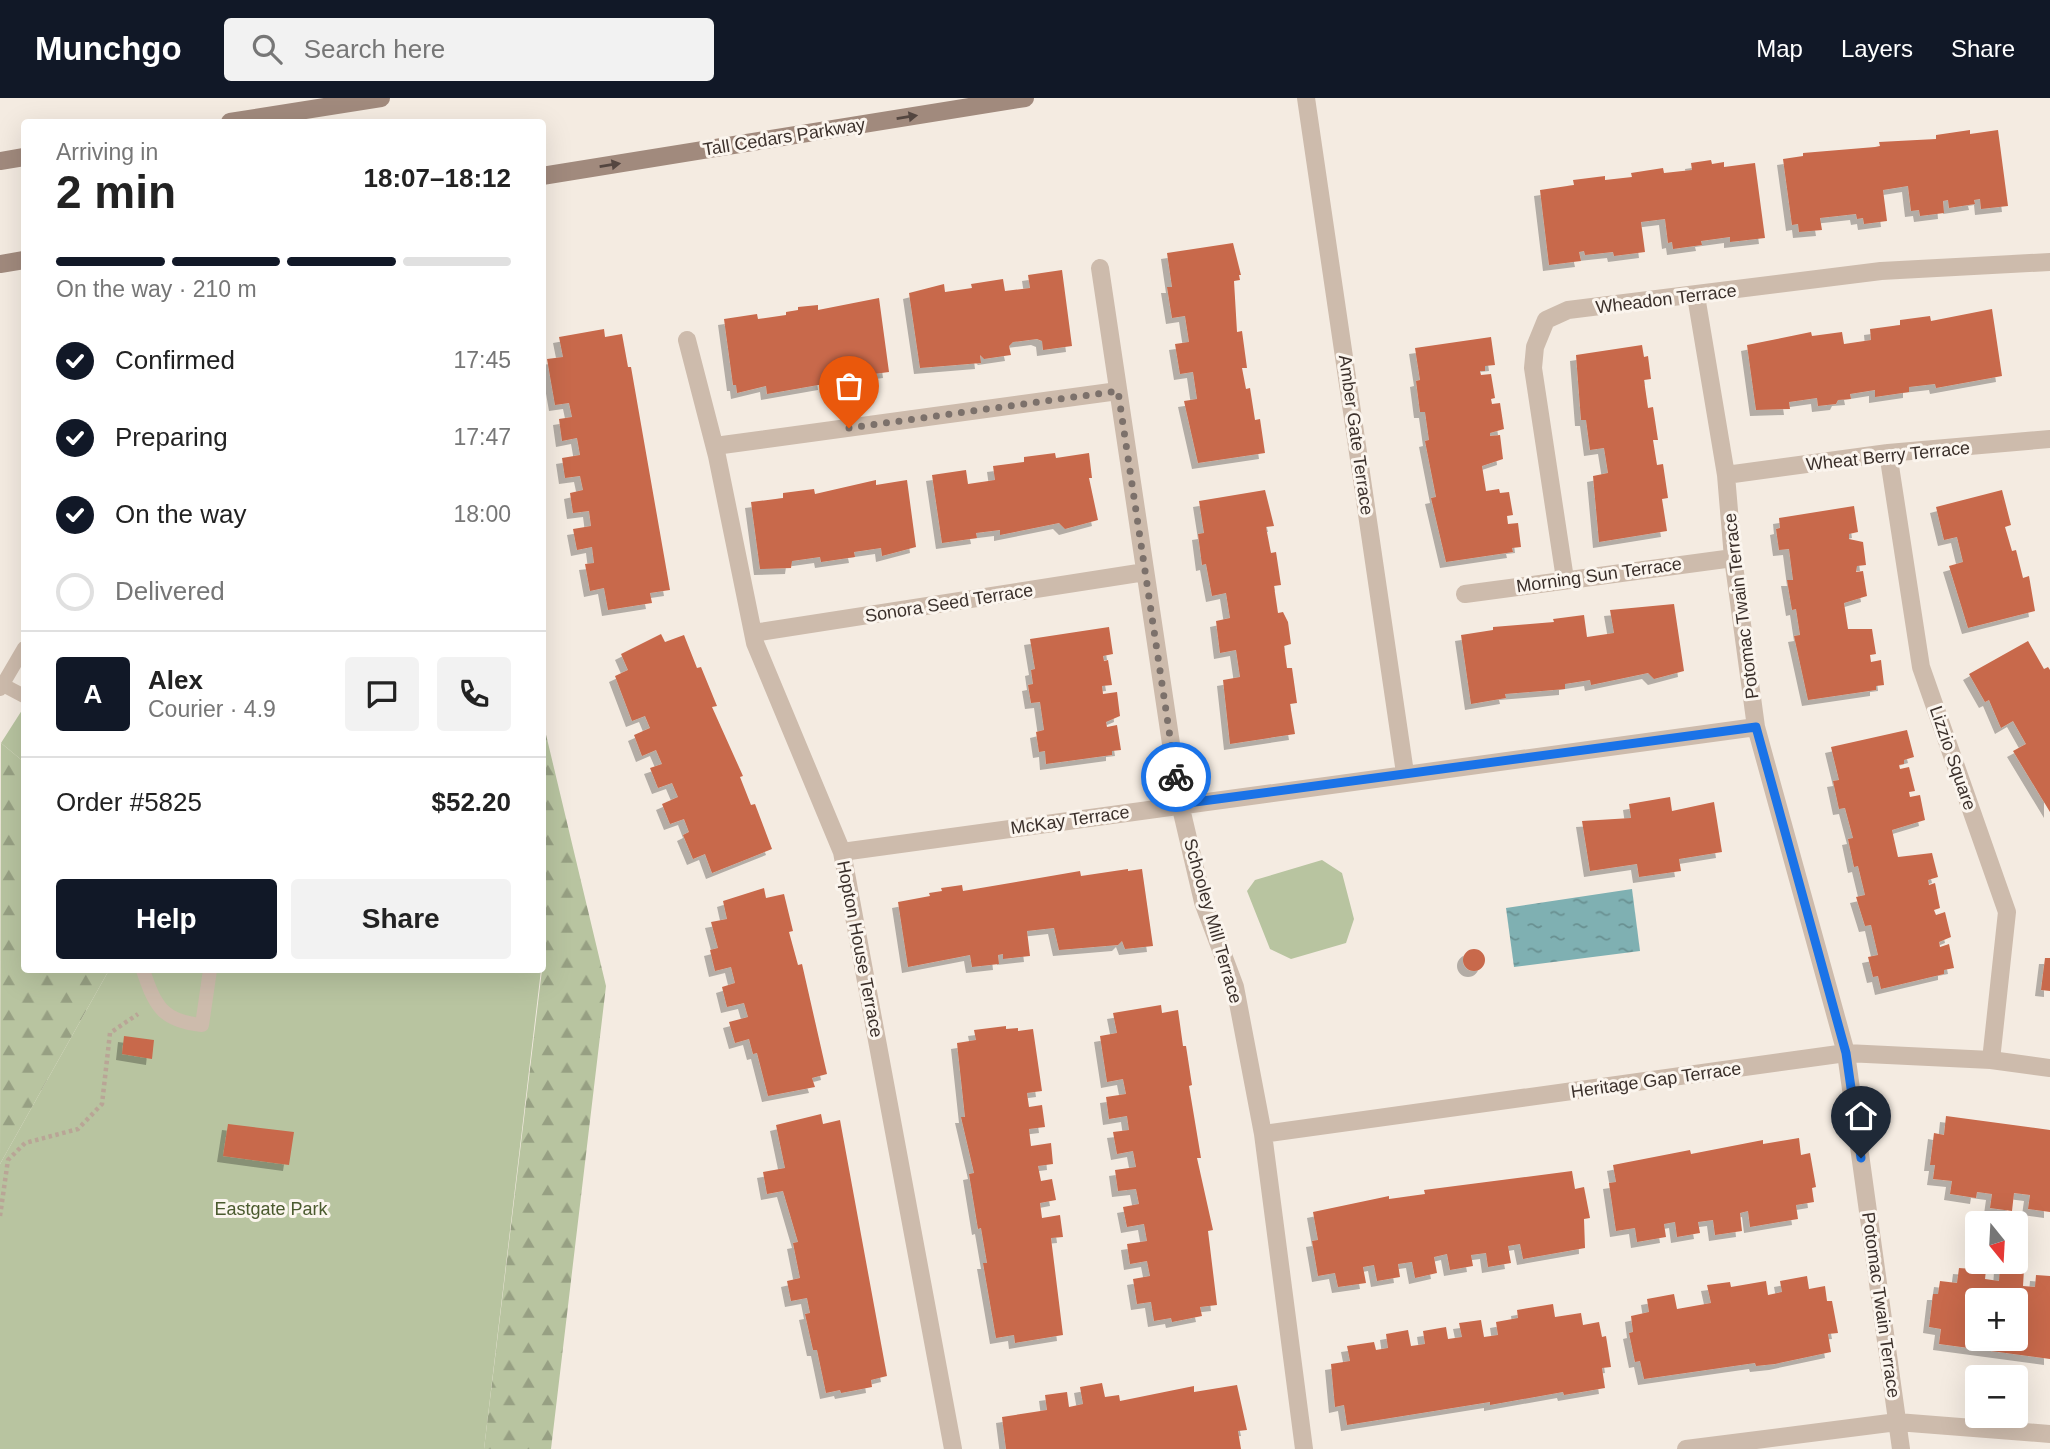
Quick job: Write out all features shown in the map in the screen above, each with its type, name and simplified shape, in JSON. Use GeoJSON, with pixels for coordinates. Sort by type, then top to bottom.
{"type":"FeatureCollection","features":[{"type":"Feature","properties":{"kind":"main road"},"geometry":{"type":"LineString","coordinates":[[249,119],[381,98]]}},
{"type":"Feature","properties":{"kind":"main road","name":"Tall Cedars Parkway"},"geometry":{"type":"LineString","coordinates":[[546,175],[1026,98]]}},
{"type":"Feature","properties":{"kind":"main road"},"geometry":{"type":"LineString","coordinates":[[0,161],[21,158]]}},
{"type":"Feature","properties":{"kind":"main road"},"geometry":{"type":"LineString","coordinates":[[0,264],[21,260]]}},
{"type":"Feature","properties":{"kind":"street","name":"Amber Gate Terrace"},"geometry":{"type":"LineString","coordinates":[[1307,98],[1405,773]]}},
{"type":"Feature","properties":{"kind":"street","name":"Wheadon Terrace"},"geometry":{"type":"LineString","coordinates":[[1565,579],[1534,368],[1535,347],[1546,320],[1568,310],[1881,271],[2050,262]]}},
{"type":"Feature","properties":{"kind":"street","name":"Schooley Mill Terrace"},"geometry":{"type":"LineString","coordinates":[[1100,268],[1180,804],[1203,902],[1235,987],[1263,1134],[1304,1449]]}},
{"type":"Feature","properties":{"kind":"street","name":"Potomac Twain Terrace"},"geometry":{"type":"LineString","coordinates":[[1696,296],[1726,475],[1732,558],[1756,727],[1846,1053],[1902,1449]]}},
{"type":"Feature","properties":{"kind":"street","name":"Hopton House Terrace"},"geometry":{"type":"LineString","coordinates":[[687,340],[715,446],[753,633],[842,852],[954,1449]]}},
{"type":"Feature","properties":{"kind":"street"},"geometry":{"type":"LineString","coordinates":[[715,446],[1118,391]]}},
{"type":"Feature","properties":{"kind":"street","name":"Wheat Berry Terrace"},"geometry":{"type":"LineString","coordinates":[[1726,475],[1888,453],[2050,439]]}},
{"type":"Feature","properties":{"kind":"street","name":"Lizzio Square"},"geometry":{"type":"LineString","coordinates":[[1888,453],[1921,667],[2007,912],[1991,1060]]}},
{"type":"Feature","properties":{"kind":"street","name":"Morning Sun Terrace"},"geometry":{"type":"LineString","coordinates":[[1465,594],[1732,558]]}},
{"type":"Feature","properties":{"kind":"street","name":"Sonora Seed Terrace"},"geometry":{"type":"LineString","coordinates":[[753,633],[1145,572]]}},
{"type":"Feature","properties":{"kind":"street","name":"McKay Terrace"},"geometry":{"type":"LineString","coordinates":[[842,852],[1756,727]]}},
{"type":"Feature","properties":{"kind":"street","name":"Heritage Gap Terrace"},"geometry":{"type":"LineString","coordinates":[[1263,1134],[1846,1053],[1991,1060],[2050,1068]]}},
{"type":"Feature","properties":{"kind":"street"},"geometry":{"type":"LineString","coordinates":[[1686,1449],[1897,1422],[2050,1434]]}},
{"type":"Feature","properties":{"kind":"lane"},"geometry":{"type":"LineString","coordinates":[[21,653],[1,687],[21,695]]}},
{"type":"Feature","properties":{"kind":"lane"},"geometry":{"type":"LineString","coordinates":[[144,973],[156,1001],[166,1016],[179,1023],[202,1025],[209,973]]}},
{"type":"Feature","properties":{"kind":"path"},"geometry":{"type":"LineString","coordinates":[[0,1216],[9,1160],[25,1143],[78,1129],[102,1104],[110,1033],[156,1001]]}},
{"type":"Feature","properties":{"kind":"green space"},"geometry":{"type":"Polygon","coordinates":[[[21,712],[21,760],[1,743],[21,712]]]}},
{"type":"Feature","properties":{"kind":"green space"},"geometry":{"type":"Polygon","coordinates":[[[546,735],[606,986],[551,1449],[484,1449],[542,973],[546,973],[546,735]]]}},
{"type":"Feature","properties":{"kind":"green space"},"geometry":{"type":"Polygon","coordinates":[[[1,743],[21,760],[21,973],[107,973],[0,1164],[1,743]]]}},
{"type":"Feature","properties":{"kind":"green space"},"geometry":{"type":"Polygon","coordinates":[[[1322,860],[1342,873],[1354,919],[1346,943],[1291,959],[1270,949],[1247,891],[1255,880],[1322,860]]]}},
{"type":"Feature","properties":{"kind":"green space","name":"Eastgate Park"},"geometry":{"type":"Polygon","coordinates":[[[107,973],[541,973],[484,1449],[0,1449],[0,1164],[107,973]]]}},
{"type":"Feature","properties":{"kind":"water"},"geometry":{"type":"Polygon","coordinates":[[[1632,889],[1640,951],[1514,967],[1506,908],[1632,889]]]}},
{"type":"Feature","properties":{"kind":"building"},"geometry":{"type":"Polygon","coordinates":[[[1970,130],[1970,134],[1998,130],[2008,206],[1981,209],[1980,199],[1974,200],[1975,204],[1949,208],[1948,200],[1943,201],[1944,213],[1920,216],[1919,210],[1911,211],[1908,186],[1883,190],[1887,221],[1864,224],[1863,218],[1857,219],[1856,214],[1820,218],[1822,230],[1799,232],[1798,224],[1792,225],[1783,159],[1803,156],[1803,153],[1875,147],[1880,146],[1879,142],[1936,139],[1936,135],[1970,130]]]}},
{"type":"Feature","properties":{"kind":"building"},"geometry":{"type":"Polygon","coordinates":[[[1711,160],[1712,164],[1724,162],[1724,167],[1755,163],[1765,238],[1730,242],[1730,237],[1673,249],[1672,242],[1668,243],[1665,219],[1641,222],[1645,252],[1614,256],[1613,252],[1585,255],[1584,251],[1579,252],[1581,261],[1549,265],[1540,190],[1574,185],[1573,180],[1605,176],[1605,180],[1632,177],[1631,173],[1663,168],[1664,173],[1692,170],[1691,163],[1711,160]]]}},
{"type":"Feature","properties":{"kind":"building"},"geometry":{"type":"Polygon","coordinates":[[[1233,243],[1241,275],[1240,280],[1234,281],[1237,332],[1242,331],[1247,368],[1242,368],[1246,389],[1250,388],[1255,420],[1260,419],[1265,453],[1198,463],[1184,401],[1197,399],[1193,372],[1180,374],[1175,344],[1189,342],[1185,316],[1172,318],[1167,287],[1172,287],[1167,253],[1233,243]]]}},
{"type":"Feature","properties":{"kind":"building"},"geometry":{"type":"Polygon","coordinates":[[[1062,270],[1072,346],[1043,350],[1042,341],[1037,339],[1013,342],[1009,346],[1011,355],[984,359],[980,355],[981,363],[920,368],[909,293],[944,284],[945,292],[972,288],[971,284],[1003,279],[1005,291],[1030,288],[1028,275],[1062,270]]]}},
{"type":"Feature","properties":{"kind":"building"},"geometry":{"type":"Polygon","coordinates":[[[879,298],[889,372],[859,376],[859,373],[855,373],[856,382],[829,386],[827,376],[823,376],[824,384],[767,394],[766,386],[737,393],[736,385],[733,385],[724,319],[757,314],[758,319],[786,315],[786,312],[798,310],[798,307],[818,305],[818,310],[879,298]]]}},
{"type":"Feature","properties":{"kind":"building"},"geometry":{"type":"Polygon","coordinates":[[[1992,309],[2002,376],[1936,388],[1935,384],[1909,387],[1909,392],[1875,397],[1875,390],[1850,394],[1851,399],[1838,400],[1836,404],[1818,406],[1817,398],[1789,402],[1790,409],[1756,410],[1747,345],[1811,332],[1812,336],[1842,332],[1844,344],[1871,340],[1870,329],[1900,325],[1900,320],[1930,316],[1931,321],[1992,309]]]}},
{"type":"Feature","properties":{"kind":"building"},"geometry":{"type":"Polygon","coordinates":[[[604,329],[605,337],[622,334],[628,367],[631,367],[670,590],[650,593],[652,603],[608,610],[604,588],[590,591],[585,564],[594,563],[592,547],[577,550],[573,529],[591,526],[589,511],[573,513],[570,493],[583,490],[580,476],[565,478],[562,458],[580,455],[577,438],[562,441],[559,419],[572,417],[569,403],[555,405],[547,359],[563,357],[559,337],[604,329]]]}},
{"type":"Feature","properties":{"kind":"building"},"geometry":{"type":"Polygon","coordinates":[[[1491,337],[1495,365],[1485,366],[1485,371],[1480,371],[1481,375],[1491,374],[1495,398],[1491,399],[1492,404],[1500,403],[1504,429],[1490,433],[1490,436],[1500,435],[1503,459],[1482,466],[1486,491],[1499,489],[1500,493],[1509,492],[1513,515],[1507,516],[1508,524],[1518,523],[1521,547],[1512,548],[1513,552],[1446,562],[1431,498],[1436,497],[1425,441],[1429,440],[1425,412],[1420,412],[1416,381],[1420,380],[1415,348],[1491,337]]]}},
{"type":"Feature","properties":{"kind":"building"},"geometry":{"type":"Polygon","coordinates":[[[1642,345],[1644,357],[1648,356],[1651,379],[1644,380],[1648,408],[1653,407],[1658,440],[1653,440],[1657,465],[1663,464],[1668,498],[1662,499],[1667,531],[1599,542],[1593,476],[1608,473],[1604,448],[1590,450],[1586,420],[1581,420],[1576,355],[1642,345]]]}},
{"type":"Feature","properties":{"kind":"building"},"geometry":{"type":"Polygon","coordinates":[[[1055,453],[1056,458],[1089,453],[1092,478],[1089,478],[1098,520],[1065,529],[1059,523],[1000,535],[1000,530],[976,533],[977,538],[942,543],[932,475],[966,470],[968,484],[995,480],[993,466],[1024,462],[1024,457],[1055,453]]]}},
{"type":"Feature","properties":{"kind":"building"},"geometry":{"type":"Polygon","coordinates":[[[876,480],[876,485],[907,480],[916,547],[882,556],[881,548],[854,552],[855,557],[821,562],[820,557],[792,561],[791,568],[760,569],[751,502],[783,498],[783,493],[814,489],[815,494],[876,480]]]}},
{"type":"Feature","properties":{"kind":"building"},"geometry":{"type":"Polygon","coordinates":[[[1265,490],[1274,526],[1266,527],[1271,553],[1276,552],[1281,585],[1274,586],[1278,613],[1283,612],[1288,622],[1291,644],[1284,646],[1287,668],[1292,668],[1297,703],[1290,704],[1295,734],[1230,744],[1223,680],[1240,677],[1236,650],[1220,653],[1216,621],[1230,618],[1226,593],[1212,596],[1206,564],[1202,565],[1198,534],[1204,533],[1199,501],[1265,490]]]}},
{"type":"Feature","properties":{"kind":"building"},"geometry":{"type":"Polygon","coordinates":[[[2002,490],[2011,525],[2005,527],[2012,551],[2016,550],[2023,578],[2029,576],[2035,611],[1968,628],[1949,566],[1963,562],[1957,537],[1944,540],[1936,507],[2002,490]]]}},
{"type":"Feature","properties":{"kind":"building"},"geometry":{"type":"Polygon","coordinates":[[[1854,506],[1858,532],[1849,534],[1849,539],[1863,542],[1866,565],[1857,566],[1856,572],[1863,571],[1867,596],[1844,603],[1848,629],[1872,629],[1876,654],[1870,655],[1871,662],[1881,660],[1884,685],[1876,686],[1876,690],[1808,700],[1794,636],[1800,635],[1787,580],[1793,580],[1789,549],[1779,550],[1776,529],[1780,528],[1779,518],[1854,506]]]}},
{"type":"Feature","properties":{"kind":"building"},"geometry":{"type":"Polygon","coordinates":[[[1674,604],[1684,671],[1654,679],[1648,673],[1591,685],[1590,680],[1565,684],[1565,689],[1505,694],[1506,698],[1471,704],[1461,635],[1493,630],[1493,627],[1554,622],[1553,619],[1584,615],[1587,637],[1614,633],[1610,610],[1674,604]]]}},
{"type":"Feature","properties":{"kind":"building"},"geometry":{"type":"Polygon","coordinates":[[[1109,627],[1113,654],[1103,656],[1104,661],[1108,660],[1112,685],[1102,686],[1103,694],[1117,692],[1120,716],[1106,722],[1107,727],[1117,725],[1121,750],[1112,751],[1112,755],[1046,764],[1045,751],[1039,752],[1036,732],[1044,730],[1040,702],[1031,703],[1028,685],[1033,684],[1031,670],[1035,669],[1030,639],[1109,627]]]}},
{"type":"Feature","properties":{"kind":"building"},"geometry":{"type":"Polygon","coordinates":[[[661,634],[665,642],[684,635],[697,668],[701,667],[717,706],[712,707],[743,776],[740,777],[751,805],[755,804],[772,849],[712,873],[705,854],[693,859],[683,835],[689,832],[684,819],[670,824],[662,804],[678,797],[672,783],[658,788],[650,768],[662,764],[656,750],[642,756],[634,735],[650,728],[645,716],[632,721],[615,676],[628,670],[621,654],[661,634]]]}},
{"type":"Feature","properties":{"kind":"building"},"geometry":{"type":"Polygon","coordinates":[[[2028,641],[2044,669],[2048,667],[2050,670],[2050,812],[2013,751],[2026,744],[2013,721],[2001,728],[1989,700],[1985,702],[1969,674],[2028,641]]]}},
{"type":"Feature","properties":{"kind":"building"},"geometry":{"type":"Polygon","coordinates":[[[1907,730],[1914,757],[1899,765],[1900,769],[1909,767],[1915,791],[1909,792],[1910,797],[1920,795],[1925,820],[1892,830],[1898,857],[1932,853],[1938,877],[1928,880],[1929,885],[1935,883],[1940,908],[1934,910],[1936,915],[1945,912],[1951,937],[1939,942],[1940,947],[1949,944],[1954,968],[1944,970],[1944,974],[1881,989],[1878,976],[1873,977],[1868,957],[1878,955],[1871,925],[1865,926],[1856,897],[1865,895],[1858,866],[1854,867],[1848,839],[1853,838],[1845,808],[1839,809],[1833,781],[1839,780],[1831,747],[1907,730]]]}},
{"type":"Feature","properties":{"kind":"building"},"geometry":{"type":"Polygon","coordinates":[[[1670,797],[1672,811],[1714,802],[1722,852],[1679,859],[1681,871],[1639,877],[1637,864],[1590,871],[1582,821],[1631,818],[1629,804],[1670,797]]]}},
{"type":"Feature","properties":{"kind":"building"},"geometry":{"type":"Polygon","coordinates":[[[1142,869],[1153,946],[1125,949],[1122,941],[1118,945],[1059,950],[1054,928],[1027,931],[1030,956],[1003,959],[1003,954],[998,955],[999,964],[972,967],[970,955],[908,967],[898,902],[930,896],[929,893],[942,891],[941,888],[962,885],[963,891],[1080,871],[1081,876],[1142,869]]]}},
{"type":"Feature","properties":{"kind":"building"},"geometry":{"type":"Polygon","coordinates":[[[764,888],[766,898],[784,894],[793,931],[789,932],[798,965],[802,964],[827,1074],[812,1078],[815,1087],[768,1096],[757,1053],[753,1054],[749,1039],[735,1043],[729,1022],[748,1017],[744,1003],[727,1007],[722,987],[735,983],[731,967],[715,971],[710,950],[718,948],[711,922],[727,919],[723,901],[764,888]]]}},
{"type":"Feature","properties":{"kind":"building"},"geometry":{"type":"Polygon","coordinates":[[[1474,949],[1482,952],[1485,960],[1482,968],[1474,971],[1466,968],[1463,960],[1466,952],[1474,949]]]}},
{"type":"Feature","properties":{"kind":"building"},"geometry":{"type":"Polygon","coordinates":[[[2045,958],[2050,958],[2050,991],[2041,990],[2045,958]]]}},
{"type":"Feature","properties":{"kind":"building"},"geometry":{"type":"Polygon","coordinates":[[[1161,1005],[1162,1013],[1178,1010],[1183,1046],[1186,1046],[1192,1085],[1189,1086],[1201,1158],[1197,1158],[1213,1230],[1208,1231],[1217,1305],[1200,1307],[1202,1316],[1172,1322],[1171,1318],[1154,1321],[1151,1302],[1137,1304],[1133,1279],[1150,1276],[1147,1261],[1130,1264],[1127,1244],[1147,1241],[1144,1224],[1127,1227],[1123,1207],[1139,1204],[1136,1189],[1118,1191],[1115,1170],[1136,1167],[1133,1151],[1117,1154],[1113,1132],[1129,1130],[1127,1116],[1109,1119],[1106,1097],[1126,1094],[1123,1079],[1107,1082],[1100,1036],[1117,1033],[1113,1013],[1161,1005]]]}},
{"type":"Feature","properties":{"kind":"building"},"geometry":{"type":"Polygon","coordinates":[[[1006,1026],[1006,1029],[1018,1028],[1018,1031],[1033,1029],[1042,1091],[1027,1093],[1029,1107],[1042,1105],[1045,1127],[1029,1129],[1031,1146],[1051,1143],[1053,1164],[1038,1166],[1041,1181],[1052,1179],[1056,1200],[1040,1203],[1042,1218],[1060,1215],[1063,1237],[1051,1238],[1063,1335],[1015,1343],[1014,1335],[996,1338],[983,1263],[987,1263],[969,1174],[974,1173],[961,1117],[965,1117],[957,1043],[976,1040],[974,1030],[1006,1026]]]}},
{"type":"Feature","properties":{"kind":"building"},"geometry":{"type":"Polygon","coordinates":[[[124,1036],[154,1040],[152,1059],[122,1054],[124,1036]]]}},
{"type":"Feature","properties":{"kind":"building"},"geometry":{"type":"Polygon","coordinates":[[[821,1114],[823,1124],[840,1120],[887,1376],[871,1380],[872,1387],[841,1393],[840,1390],[826,1393],[817,1350],[813,1350],[805,1314],[810,1313],[807,1298],[791,1301],[787,1281],[800,1278],[793,1243],[798,1242],[783,1191],[767,1194],[763,1172],[785,1168],[776,1125],[821,1114]]]}},
{"type":"Feature","properties":{"kind":"building"},"geometry":{"type":"Polygon","coordinates":[[[1946,1116],[2050,1130],[2050,1212],[2028,1209],[2030,1195],[2014,1193],[2012,1211],[1990,1208],[1992,1194],[1977,1192],[1976,1198],[1950,1194],[1952,1181],[1933,1179],[1935,1165],[1930,1165],[1934,1133],[1944,1135],[1946,1116]]]}},
{"type":"Feature","properties":{"kind":"building"},"geometry":{"type":"Polygon","coordinates":[[[228,1124],[294,1132],[289,1165],[223,1156],[228,1124]]]}},
{"type":"Feature","properties":{"kind":"building"},"geometry":{"type":"Polygon","coordinates":[[[1799,1138],[1801,1155],[1810,1153],[1816,1187],[1812,1188],[1814,1202],[1796,1205],[1798,1219],[1750,1227],[1748,1211],[1740,1213],[1742,1231],[1715,1235],[1713,1220],[1698,1222],[1700,1233],[1677,1237],[1675,1222],[1664,1224],[1666,1237],[1637,1242],[1635,1228],[1616,1231],[1609,1183],[1616,1182],[1613,1165],[1690,1150],[1691,1154],[1763,1140],[1763,1144],[1799,1138]]]}},
{"type":"Feature","properties":{"kind":"building"},"geometry":{"type":"Polygon","coordinates":[[[1572,1171],[1575,1189],[1584,1187],[1590,1218],[1584,1219],[1585,1248],[1523,1259],[1520,1244],[1508,1246],[1511,1263],[1488,1267],[1486,1253],[1471,1255],[1473,1266],[1450,1270],[1447,1254],[1434,1257],[1437,1273],[1415,1278],[1412,1262],[1398,1264],[1400,1277],[1377,1281],[1374,1265],[1363,1267],[1366,1283],[1338,1287],[1335,1273],[1318,1276],[1312,1241],[1318,1240],[1313,1212],[1389,1196],[1389,1199],[1425,1194],[1424,1190],[1572,1171]]]}},
{"type":"Feature","properties":{"kind":"building"},"geometry":{"type":"Polygon","coordinates":[[[1959,1268],[1965,1268],[1965,1274],[1986,1274],[1985,1279],[1999,1281],[1999,1274],[2024,1274],[2023,1286],[2035,1287],[2036,1275],[2050,1276],[2050,1359],[1991,1351],[2028,1351],[2028,1288],[1965,1288],[1965,1348],[1939,1344],[1941,1329],[1929,1327],[1933,1294],[1938,1294],[1940,1281],[1957,1283],[1959,1268]]]}},
{"type":"Feature","properties":{"kind":"building"},"geometry":{"type":"Polygon","coordinates":[[[1807,1276],[1809,1289],[1825,1286],[1827,1301],[1832,1301],[1838,1333],[1828,1334],[1831,1352],[1775,1364],[1756,1366],[1755,1363],[1644,1379],[1640,1361],[1635,1362],[1629,1333],[1633,1332],[1631,1316],[1649,1312],[1647,1299],[1674,1294],[1677,1309],[1711,1303],[1707,1285],[1730,1282],[1731,1287],[1766,1281],[1768,1295],[1782,1292],[1780,1281],[1807,1276]]]}},
{"type":"Feature","properties":{"kind":"building"},"geometry":{"type":"Polygon","coordinates":[[[1553,1304],[1555,1317],[1581,1313],[1583,1325],[1599,1322],[1602,1337],[1606,1336],[1611,1367],[1602,1368],[1605,1388],[1564,1395],[1563,1392],[1490,1405],[1490,1402],[1347,1425],[1344,1405],[1335,1407],[1331,1364],[1350,1361],[1347,1346],[1374,1342],[1376,1350],[1388,1348],[1386,1334],[1408,1330],[1411,1346],[1425,1344],[1423,1331],[1446,1327],[1448,1339],[1462,1337],[1459,1323],[1481,1320],[1484,1337],[1498,1335],[1496,1322],[1518,1318],[1517,1310],[1553,1304]]]}},
{"type":"Feature","properties":{"kind":"building"},"geometry":{"type":"Polygon","coordinates":[[[1102,1383],[1105,1397],[1119,1395],[1120,1401],[1194,1386],[1194,1392],[1237,1385],[1247,1430],[1238,1431],[1241,1449],[1006,1449],[1002,1417],[1047,1410],[1045,1395],[1067,1392],[1069,1407],[1083,1404],[1080,1387],[1102,1383]]]}},
{"type":"Feature","properties":{"kind":"way so far"},"geometry":{"type":"LineString","coordinates":[[849,428],[1118,391],[1176,777]]}},
{"type":"Feature","properties":{"kind":"route"},"geometry":{"type":"LineString","coordinates":[[1176,777],[1180,804],[1756,727],[1846,1053],[1861,1158]]}}]}
